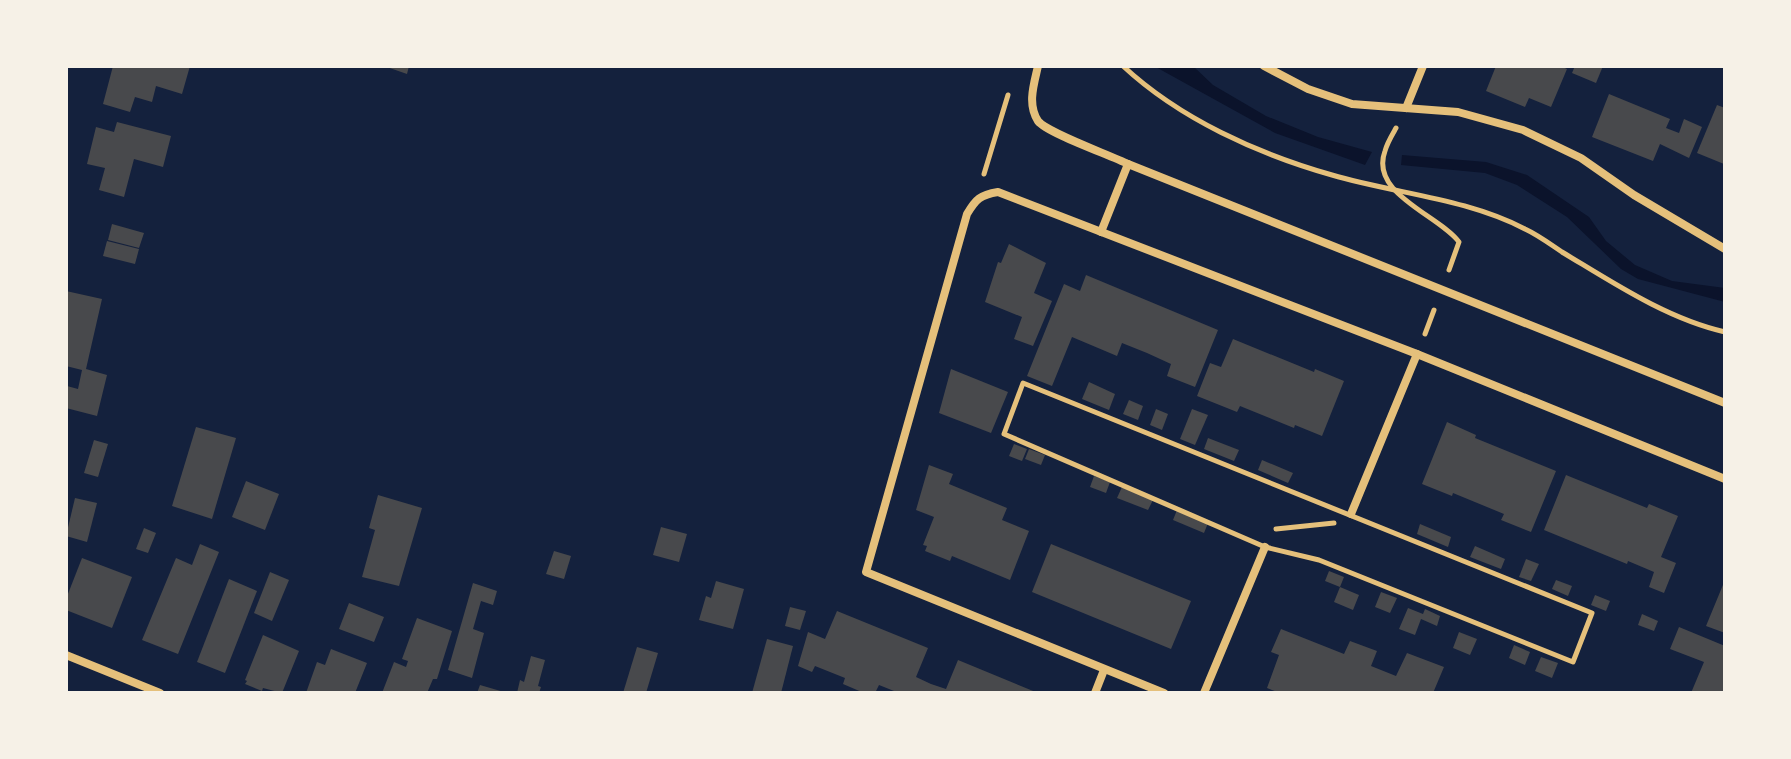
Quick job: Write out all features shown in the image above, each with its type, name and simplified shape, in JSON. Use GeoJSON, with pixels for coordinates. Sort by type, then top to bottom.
{"type":"FeatureCollection","features":[{"type":"Feature","properties":{"kind":"street"},"geometry":{"type":"LineString","coordinates":[[1038,66],[1032,99],[1040,124],[1128,164],[1725,403]]}},
{"type":"Feature","properties":{"kind":"street"},"geometry":{"type":"LineString","coordinates":[[1264,66],[1308,89],[1352,104],[1458,112],[1523,130],[1581,158],[1634,195],[1725,249]]}},
{"type":"Feature","properties":{"kind":"street"},"geometry":{"type":"LineString","coordinates":[[1406,108],[1423,66]]}},
{"type":"Feature","properties":{"kind":"street"},"geometry":{"type":"LineString","coordinates":[[1101,232],[1128,164]]}},
{"type":"Feature","properties":{"kind":"street"},"geometry":{"type":"LineString","coordinates":[[1164,693],[866,572],[967,214],[977,198],[998,192],[1417,354],[1725,479]]}},
{"type":"Feature","properties":{"kind":"street"},"geometry":{"type":"LineString","coordinates":[[1351,514],[1417,354]]}},
{"type":"Feature","properties":{"kind":"street"},"geometry":{"type":"LineString","coordinates":[[1204,693],[1265,547]]}},
{"type":"Feature","properties":{"kind":"street"},"geometry":{"type":"LineString","coordinates":[[66,655],[160,693]]}},
{"type":"Feature","properties":{"kind":"street"},"geometry":{"type":"LineString","coordinates":[[1095,693],[1104,670]]}},
{"type":"Feature","properties":{"kind":"path"},"geometry":{"type":"LineString","coordinates":[[1123,66],[1140,82],[1200,122],[1332,175],[1433,196],[1525,229],[1661,308],[1725,332]]}},
{"type":"Feature","properties":{"kind":"path"},"geometry":{"type":"LineString","coordinates":[[977,198],[1012,80]]}},
{"type":"Feature","properties":{"kind":"path"},"geometry":{"type":"LineString","coordinates":[[1391,188],[1384,172],[1383,153],[1406,108]]}},
{"type":"Feature","properties":{"kind":"path"},"geometry":{"type":"LineString","coordinates":[[1023,383],[1351,514],[1592,613],[1573,662],[1319,560],[1265,547],[1004,434],[1023,383]]}},
{"type":"Feature","properties":{"kind":"path"},"geometry":{"type":"LineString","coordinates":[[1265,547],[1277,528],[1346,521],[1351,514]]}},
{"type":"Feature","properties":{"kind":"water"},"geometry":{"type":"Polygon","coordinates":[[[1154,66],[1193,66],[1213,85],[1266,116],[1318,137],[1372,152],[1365,165],[1275,133],[1154,66]]]}},
{"type":"Feature","properties":{"kind":"water"},"geometry":{"type":"Polygon","coordinates":[[[1402,155],[1486,162],[1527,175],[1589,217],[1606,241],[1635,265],[1672,281],[1725,288],[1725,302],[1638,279],[1621,269],[1567,217],[1517,185],[1485,173],[1401,165],[1402,155]]]}},
{"type":"Feature","properties":{"kind":"building"},"geometry":{"type":"Polygon","coordinates":[[[113,66],[190,66],[182,94],[156,86],[152,102],[135,97],[130,112],[103,104],[113,66]]]}},
{"type":"Feature","properties":{"kind":"building"},"geometry":{"type":"Polygon","coordinates":[[[384,66],[409,66],[407,74],[384,66]]]}},
{"type":"Feature","properties":{"kind":"building"},"geometry":{"type":"Polygon","coordinates":[[[1496,66],[1560,66],[1567,69],[1551,107],[1529,98],[1525,107],[1486,91],[1496,66]]]}},
{"type":"Feature","properties":{"kind":"building"},"geometry":{"type":"Polygon","coordinates":[[[1575,66],[1603,66],[1596,83],[1572,73],[1575,66]]]}},
{"type":"Feature","properties":{"kind":"building"},"geometry":{"type":"Polygon","coordinates":[[[1609,94],[1670,119],[1666,128],[1679,133],[1684,119],[1702,127],[1689,158],[1660,144],[1653,161],[1592,137],[1609,94]]]}},
{"type":"Feature","properties":{"kind":"building"},"geometry":{"type":"Polygon","coordinates":[[[1717,105],[1725,108],[1724,164],[1697,153],[1717,105]]]}},
{"type":"Feature","properties":{"kind":"building"},"geometry":{"type":"Polygon","coordinates":[[[117,122],[171,136],[163,167],[134,159],[124,197],[99,190],[105,168],[87,164],[96,127],[114,132],[117,122]]]}},
{"type":"Feature","properties":{"kind":"building"},"geometry":{"type":"Polygon","coordinates":[[[112,224],[144,233],[139,248],[108,240],[112,224]]]}},
{"type":"Feature","properties":{"kind":"building"},"geometry":{"type":"Polygon","coordinates":[[[107,241],[139,249],[135,264],[103,256],[107,241]]]}},
{"type":"Feature","properties":{"kind":"building"},"geometry":{"type":"Polygon","coordinates":[[[1009,244],[1046,263],[1034,293],[1052,301],[1033,346],[1014,339],[1022,317],[985,302],[998,262],[1001,263],[1009,244]]]}},
{"type":"Feature","properties":{"kind":"building"},"geometry":{"type":"Polygon","coordinates":[[[1086,275],[1218,330],[1195,387],[1167,376],[1171,364],[1147,353],[1122,343],[1117,356],[1072,337],[1052,386],[1027,376],[1064,284],[1080,291],[1086,275]]]}},
{"type":"Feature","properties":{"kind":"building"},"geometry":{"type":"Polygon","coordinates":[[[66,291],[102,299],[86,369],[107,375],[97,416],[66,408],[67,386],[78,389],[82,370],[66,366],[66,291]]]}},
{"type":"Feature","properties":{"kind":"building"},"geometry":{"type":"Polygon","coordinates":[[[1233,339],[1344,381],[1322,436],[1240,406],[1237,412],[1197,396],[1210,363],[1221,367],[1233,339]]]}},
{"type":"Feature","properties":{"kind":"building"},"geometry":{"type":"Polygon","coordinates":[[[951,369],[1008,392],[991,433],[939,413],[951,369]]]}},
{"type":"Feature","properties":{"kind":"building"},"geometry":{"type":"Polygon","coordinates":[[[1089,382],[1115,394],[1109,410],[1082,399],[1089,382]]]}},
{"type":"Feature","properties":{"kind":"building"},"geometry":{"type":"Polygon","coordinates":[[[1129,400],[1143,406],[1138,420],[1123,414],[1129,400]]]}},
{"type":"Feature","properties":{"kind":"building"},"geometry":{"type":"Polygon","coordinates":[[[1156,409],[1168,414],[1162,430],[1150,425],[1156,409]]]}},
{"type":"Feature","properties":{"kind":"building"},"geometry":{"type":"Polygon","coordinates":[[[1192,409],[1208,415],[1195,445],[1180,439],[1192,409]]]}},
{"type":"Feature","properties":{"kind":"building"},"geometry":{"type":"Polygon","coordinates":[[[1447,422],[1476,435],[1475,438],[1556,471],[1531,532],[1501,520],[1504,514],[1422,484],[1447,422]]]}},
{"type":"Feature","properties":{"kind":"building"},"geometry":{"type":"Polygon","coordinates":[[[196,427],[236,438],[212,519],[172,506],[196,427]]]}},
{"type":"Feature","properties":{"kind":"building"},"geometry":{"type":"Polygon","coordinates":[[[1208,438],[1239,450],[1234,461],[1204,449],[1208,438]]]}},
{"type":"Feature","properties":{"kind":"building"},"geometry":{"type":"Polygon","coordinates":[[[94,440],[108,444],[98,477],[84,473],[94,440]]]}},
{"type":"Feature","properties":{"kind":"building"},"geometry":{"type":"Polygon","coordinates":[[[1014,444],[1027,449],[1022,461],[1009,456],[1014,444]]]}},
{"type":"Feature","properties":{"kind":"building"},"geometry":{"type":"Polygon","coordinates":[[[1029,449],[1045,455],[1041,465],[1025,459],[1029,449]]]}},
{"type":"Feature","properties":{"kind":"building"},"geometry":{"type":"Polygon","coordinates":[[[1262,460],[1293,473],[1288,483],[1258,470],[1262,460]]]}},
{"type":"Feature","properties":{"kind":"building"},"geometry":{"type":"Polygon","coordinates":[[[929,465],[953,474],[949,484],[1007,508],[1002,520],[1029,531],[1010,580],[952,556],[950,561],[925,551],[927,546],[923,545],[934,517],[916,510],[929,465]]]}},
{"type":"Feature","properties":{"kind":"building"},"geometry":{"type":"Polygon","coordinates":[[[1566,475],[1647,508],[1649,504],[1678,516],[1661,557],[1676,563],[1664,593],[1649,587],[1654,572],[1544,530],[1566,475]]]}},
{"type":"Feature","properties":{"kind":"building"},"geometry":{"type":"Polygon","coordinates":[[[1094,476],[1110,482],[1106,493],[1090,487],[1094,476]]]}},
{"type":"Feature","properties":{"kind":"building"},"geometry":{"type":"Polygon","coordinates":[[[246,481],[279,494],[265,530],[232,517],[246,481]]]}},
{"type":"Feature","properties":{"kind":"building"},"geometry":{"type":"Polygon","coordinates":[[[1122,487],[1153,500],[1148,510],[1117,498],[1122,487]]]}},
{"type":"Feature","properties":{"kind":"building"},"geometry":{"type":"Polygon","coordinates":[[[378,495],[422,508],[399,586],[362,577],[375,530],[369,528],[378,495]]]}},
{"type":"Feature","properties":{"kind":"building"},"geometry":{"type":"Polygon","coordinates":[[[75,498],[97,503],[87,542],[66,536],[75,498]]]}},
{"type":"Feature","properties":{"kind":"building"},"geometry":{"type":"Polygon","coordinates":[[[1177,510],[1208,523],[1204,533],[1173,520],[1177,510]]]}},
{"type":"Feature","properties":{"kind":"building"},"geometry":{"type":"Polygon","coordinates":[[[1420,524],[1451,537],[1448,547],[1417,534],[1420,524]]]}},
{"type":"Feature","properties":{"kind":"building"},"geometry":{"type":"Polygon","coordinates":[[[661,527],[687,534],[679,562],[653,555],[661,527]]]}},
{"type":"Feature","properties":{"kind":"building"},"geometry":{"type":"Polygon","coordinates":[[[144,528],[156,533],[148,553],[136,549],[144,528]]]}},
{"type":"Feature","properties":{"kind":"building"},"geometry":{"type":"Polygon","coordinates":[[[200,544],[219,552],[178,654],[142,640],[176,558],[192,565],[200,544]]]}},
{"type":"Feature","properties":{"kind":"building"},"geometry":{"type":"Polygon","coordinates":[[[1051,544],[1191,601],[1171,649],[1032,592],[1051,544]]]}},
{"type":"Feature","properties":{"kind":"building"},"geometry":{"type":"Polygon","coordinates":[[[1475,546],[1505,559],[1501,569],[1470,557],[1475,546]]]}},
{"type":"Feature","properties":{"kind":"building"},"geometry":{"type":"Polygon","coordinates":[[[554,551],[571,556],[564,579],[546,574],[554,551]]]}},
{"type":"Feature","properties":{"kind":"building"},"geometry":{"type":"Polygon","coordinates":[[[82,558],[132,577],[112,628],[66,610],[66,599],[82,558]]]}},
{"type":"Feature","properties":{"kind":"building"},"geometry":{"type":"Polygon","coordinates":[[[1526,559],[1539,564],[1531,581],[1519,577],[1526,559]]]}},
{"type":"Feature","properties":{"kind":"building"},"geometry":{"type":"Polygon","coordinates":[[[1329,571],[1344,577],[1340,587],[1325,581],[1329,571]]]}},
{"type":"Feature","properties":{"kind":"building"},"geometry":{"type":"Polygon","coordinates":[[[270,572],[289,580],[272,621],[254,613],[270,572]]]}},
{"type":"Feature","properties":{"kind":"building"},"geometry":{"type":"Polygon","coordinates":[[[229,579],[257,591],[225,673],[197,662],[229,579]]]}},
{"type":"Feature","properties":{"kind":"building"},"geometry":{"type":"Polygon","coordinates":[[[1556,580],[1572,586],[1568,596],[1552,589],[1556,580]]]}},
{"type":"Feature","properties":{"kind":"building"},"geometry":{"type":"Polygon","coordinates":[[[1725,580],[1725,633],[1706,626],[1725,580]]]}},
{"type":"Feature","properties":{"kind":"building"},"geometry":{"type":"Polygon","coordinates":[[[716,581],[744,589],[733,629],[699,620],[706,596],[711,598],[716,581]]]}},
{"type":"Feature","properties":{"kind":"building"},"geometry":{"type":"Polygon","coordinates":[[[473,583],[497,591],[493,605],[481,601],[473,629],[484,633],[472,678],[448,670],[473,583]]]}},
{"type":"Feature","properties":{"kind":"building"},"geometry":{"type":"Polygon","coordinates":[[[1340,587],[1359,595],[1353,610],[1334,602],[1340,587]]]}},
{"type":"Feature","properties":{"kind":"building"},"geometry":{"type":"Polygon","coordinates":[[[1381,592],[1397,598],[1390,613],[1375,607],[1381,592]]]}},
{"type":"Feature","properties":{"kind":"building"},"geometry":{"type":"Polygon","coordinates":[[[1595,595],[1610,601],[1606,611],[1591,605],[1595,595]]]}},
{"type":"Feature","properties":{"kind":"building"},"geometry":{"type":"Polygon","coordinates":[[[349,603],[384,617],[374,642],[339,629],[349,603]]]}},
{"type":"Feature","properties":{"kind":"building"},"geometry":{"type":"Polygon","coordinates":[[[790,607],[806,611],[800,630],[785,626],[790,607]]]}},
{"type":"Feature","properties":{"kind":"building"},"geometry":{"type":"Polygon","coordinates":[[[1408,608],[1423,614],[1425,609],[1440,616],[1437,626],[1421,619],[1415,635],[1399,629],[1408,608]]]}},
{"type":"Feature","properties":{"kind":"building"},"geometry":{"type":"Polygon","coordinates":[[[837,611],[928,648],[916,677],[931,684],[946,689],[958,660],[1038,693],[899,693],[879,685],[875,693],[864,693],[843,684],[845,678],[815,666],[812,672],[798,666],[808,632],[825,639],[837,611]]]}},
{"type":"Feature","properties":{"kind":"building"},"geometry":{"type":"Polygon","coordinates":[[[1642,614],[1658,621],[1654,631],[1638,625],[1642,614]]]}},
{"type":"Feature","properties":{"kind":"building"},"geometry":{"type":"Polygon","coordinates":[[[417,618],[452,631],[437,679],[433,679],[427,693],[382,693],[394,662],[406,667],[408,661],[402,659],[417,618]]]}},
{"type":"Feature","properties":{"kind":"building"},"geometry":{"type":"Polygon","coordinates":[[[1679,627],[1725,646],[1725,693],[1691,693],[1704,662],[1670,649],[1679,627]]]}},
{"type":"Feature","properties":{"kind":"building"},"geometry":{"type":"Polygon","coordinates":[[[1281,629],[1344,654],[1350,641],[1377,651],[1371,666],[1396,676],[1407,653],[1444,667],[1433,693],[1280,693],[1267,688],[1279,655],[1271,652],[1281,629]]]}},
{"type":"Feature","properties":{"kind":"building"},"geometry":{"type":"Polygon","coordinates":[[[1459,632],[1477,639],[1470,655],[1453,648],[1459,632]]]}},
{"type":"Feature","properties":{"kind":"building"},"geometry":{"type":"Polygon","coordinates":[[[263,635],[299,651],[282,693],[263,688],[262,691],[245,684],[263,635]]]}},
{"type":"Feature","properties":{"kind":"building"},"geometry":{"type":"Polygon","coordinates":[[[767,639],[793,646],[781,693],[752,693],[767,639]]]}},
{"type":"Feature","properties":{"kind":"building"},"geometry":{"type":"Polygon","coordinates":[[[1514,645],[1530,652],[1525,665],[1509,658],[1514,645]]]}},
{"type":"Feature","properties":{"kind":"building"},"geometry":{"type":"Polygon","coordinates":[[[637,647],[658,653],[646,693],[623,693],[637,647]]]}},
{"type":"Feature","properties":{"kind":"building"},"geometry":{"type":"Polygon","coordinates":[[[331,649],[367,663],[355,693],[306,693],[317,662],[325,665],[331,649]]]}},
{"type":"Feature","properties":{"kind":"building"},"geometry":{"type":"Polygon","coordinates":[[[531,656],[545,660],[539,693],[517,693],[520,680],[524,682],[531,656]]]}},
{"type":"Feature","properties":{"kind":"building"},"geometry":{"type":"Polygon","coordinates":[[[1541,657],[1558,663],[1552,678],[1535,671],[1541,657]]]}},
{"type":"Feature","properties":{"kind":"building"},"geometry":{"type":"Polygon","coordinates":[[[480,685],[504,692],[504,693],[477,693],[480,685]]]}}]}
